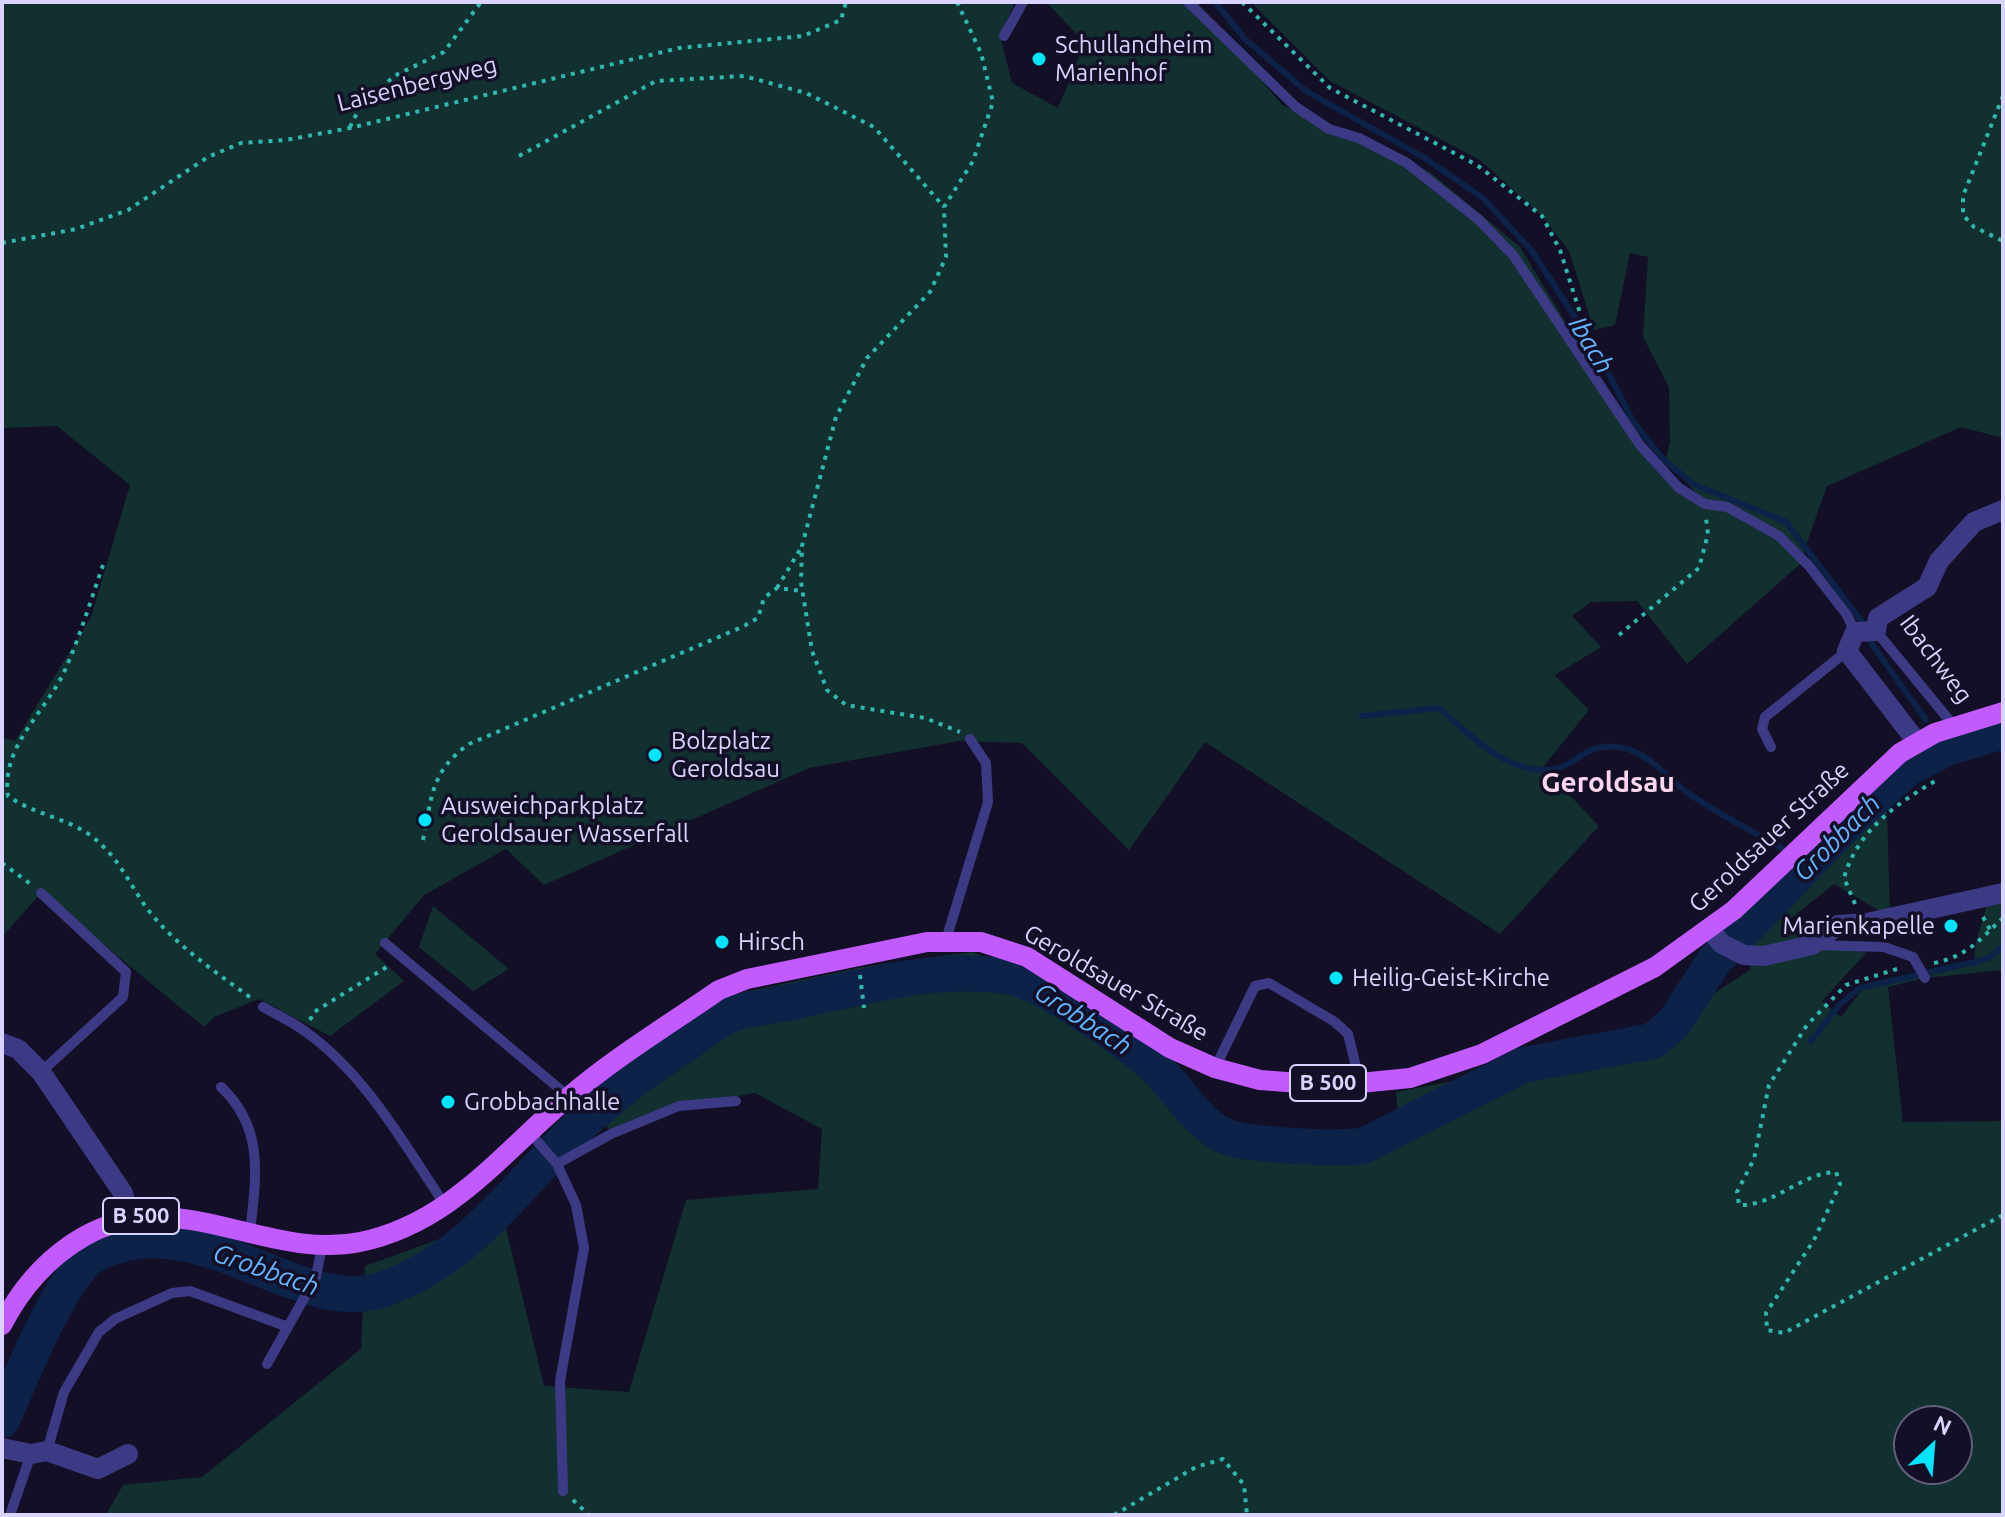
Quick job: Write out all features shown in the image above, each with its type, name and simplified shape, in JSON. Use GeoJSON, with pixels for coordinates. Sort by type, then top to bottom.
{"type":"FeatureCollection","features":[{"type":"Feature","properties":{"kind":"main road","name":"Geroldsauer Straße"},"geometry":{"type":"LineString","coordinates":[[2,1325],[27,1285],[56,1255],[90,1233],[129,1217],[169,1216],[322,1246],[379,1237],[446,1207],[535,1139],[568,1096],[733,983],[946,940],[990,944],[1027,957],[1170,1048],[1215,1068],[1260,1080],[1360,1083],[1410,1078],[1482,1054],[1716,937],[1883,766],[1917,742],[1954,726],[2003,712]]}},
{"type":"Feature","properties":{"kind":"street","name":"Ibachweg"},"geometry":{"type":"LineString","coordinates":[[1862,635],[1878,618],[1927,587],[1939,561],[1974,522],[2003,510]]}},
{"type":"Feature","properties":{"kind":"street"},"geometry":{"type":"LineString","coordinates":[[1862,635],[1917,742]]}},
{"type":"Feature","properties":{"kind":"street"},"geometry":{"type":"LineString","coordinates":[[1716,937],[1744,955],[1764,956],[1812,945],[1838,925],[1867,923],[2003,893]]}},
{"type":"Feature","properties":{"kind":"street"},"geometry":{"type":"LineString","coordinates":[[2,1043],[18,1049],[41,1072],[123,1193],[129,1217]]}},
{"type":"Feature","properties":{"kind":"street"},"geometry":{"type":"LineString","coordinates":[[2,1448],[39,1452],[98,1469],[128,1454]]}},
{"type":"Feature","properties":{"kind":"lane"},"geometry":{"type":"LineString","coordinates":[[1004,36],[1023,2]]}},
{"type":"Feature","properties":{"kind":"lane"},"geometry":{"type":"LineString","coordinates":[[1188,2],[1296,107],[1329,129],[1359,138],[1407,163],[1478,219],[1513,255],[1640,445],[1679,488],[1705,504],[1727,507],[1779,536],[1809,566],[1862,635],[1765,717],[1762,729],[1771,747]]}},
{"type":"Feature","properties":{"kind":"lane","name":"Ibachweg"},"geometry":{"type":"LineString","coordinates":[[1862,635],[1954,726]]}},
{"type":"Feature","properties":{"kind":"lane"},"geometry":{"type":"LineString","coordinates":[[946,940],[988,802],[986,763],[970,739]]}},
{"type":"Feature","properties":{"kind":"lane"},"geometry":{"type":"LineString","coordinates":[[41,893],[126,972],[123,997],[41,1072]]}},
{"type":"Feature","properties":{"kind":"lane"},"geometry":{"type":"LineString","coordinates":[[385,943],[568,1096]]}},
{"type":"Feature","properties":{"kind":"lane"},"geometry":{"type":"LineString","coordinates":[[1812,945],[1884,947],[1913,957],[1923,971]]}},
{"type":"Feature","properties":{"kind":"lane"},"geometry":{"type":"LineString","coordinates":[[1215,1068],[1255,986],[1269,983],[1335,1022],[1348,1034],[1360,1083]]}},
{"type":"Feature","properties":{"kind":"lane"},"geometry":{"type":"LineString","coordinates":[[263,1007],[305,1031],[342,1063],[380,1108],[446,1207]]}},
{"type":"Feature","properties":{"kind":"lane"},"geometry":{"type":"LineString","coordinates":[[221,1087],[239,1104],[257,1163],[250,1232]]}},
{"type":"Feature","properties":{"kind":"lane"},"geometry":{"type":"LineString","coordinates":[[557,1164],[611,1134],[679,1106],[736,1101]]}},
{"type":"Feature","properties":{"kind":"lane"},"geometry":{"type":"LineString","coordinates":[[535,1139],[557,1164],[576,1205],[584,1248],[560,1381],[563,1491]]}},
{"type":"Feature","properties":{"kind":"lane"},"geometry":{"type":"LineString","coordinates":[[267,1364],[316,1277],[322,1246]]}},
{"type":"Feature","properties":{"kind":"lane"},"geometry":{"type":"LineString","coordinates":[[10,1515],[64,1392],[99,1332],[115,1319],[172,1293],[190,1291],[288,1327]]}},
{"type":"Feature","properties":{"kind":"path"},"geometry":{"type":"LineString","coordinates":[[350,128],[359,109],[394,76],[444,52],[481,2]]}},
{"type":"Feature","properties":{"kind":"path","name":"Laisenbergweg"},"geometry":{"type":"LineString","coordinates":[[2,243],[76,229],[128,210],[208,157],[241,143],[286,140],[350,128],[679,48],[803,36],[841,20],[846,2]]}},
{"type":"Feature","properties":{"kind":"path"},"geometry":{"type":"LineString","coordinates":[[957,2],[981,53],[993,102],[973,161],[944,207],[946,257],[930,292],[867,358],[836,417],[802,546],[802,591],[812,651],[827,690],[846,705],[925,718],[954,727],[970,739]]}},
{"type":"Feature","properties":{"kind":"path"},"geometry":{"type":"LineString","coordinates":[[1242,2],[1330,88],[1477,165],[1542,216],[1560,250],[1585,322],[1588,341]]}},
{"type":"Feature","properties":{"kind":"path"},"geometry":{"type":"LineString","coordinates":[[519,156],[656,81],[744,76],[806,93],[874,127],[944,207]]}},
{"type":"Feature","properties":{"kind":"path"},"geometry":{"type":"LineString","coordinates":[[2003,96],[1963,196],[1963,215],[1974,227],[2003,241]]}},
{"type":"Feature","properties":{"kind":"path"},"geometry":{"type":"LineString","coordinates":[[1619,635],[1699,568],[1708,534],[1705,504]]}},
{"type":"Feature","properties":{"kind":"path"},"geometry":{"type":"LineString","coordinates":[[423,840],[435,781],[448,759],[469,744],[758,618],[764,598],[777,588],[802,546]]}},
{"type":"Feature","properties":{"kind":"path"},"geometry":{"type":"LineString","coordinates":[[103,565],[64,673],[9,758],[5,776],[8,796],[25,808],[53,816],[89,834],[121,864],[151,914],[182,946],[263,1007]]}},
{"type":"Feature","properties":{"kind":"path"},"geometry":{"type":"LineString","coordinates":[[777,588],[802,591]]}},
{"type":"Feature","properties":{"kind":"path"},"geometry":{"type":"LineString","coordinates":[[1867,923],[1852,900],[1844,878],[1859,841],[1911,794],[1937,780]]}},
{"type":"Feature","properties":{"kind":"path"},"geometry":{"type":"LineString","coordinates":[[2,863],[41,893]]}},
{"type":"Feature","properties":{"kind":"path"},"geometry":{"type":"LineString","coordinates":[[2003,918],[1992,933],[1953,959],[1923,971],[1889,970],[1846,985],[1807,1025],[1769,1085],[1754,1159],[1737,1192],[1739,1205],[1758,1206],[1822,1172],[1836,1172],[1840,1184],[1814,1240],[1766,1313],[1767,1330],[1784,1333],[2003,1215]]}},
{"type":"Feature","properties":{"kind":"path"},"geometry":{"type":"LineString","coordinates":[[305,1031],[314,1012],[389,968],[397,953]]}},
{"type":"Feature","properties":{"kind":"path"},"geometry":{"type":"LineString","coordinates":[[860,979],[864,1008]]}},
{"type":"Feature","properties":{"kind":"path"},"geometry":{"type":"LineString","coordinates":[[1114,1515],[1196,1467],[1223,1459],[1244,1485],[1247,1515]]}},
{"type":"Feature","properties":{"kind":"path"},"geometry":{"type":"LineString","coordinates":[[563,1491],[589,1515]]}},
{"type":"Feature","properties":{"kind":"green space"},"geometry":{"type":"Polygon","coordinates":[[[2,2],[1015,2],[1000,35],[1012,83],[1058,108],[1085,43],[1046,2],[1197,2],[1282,105],[1430,172],[1520,247],[1640,445],[1661,470],[1703,501],[1666,459],[1670,441],[1669,387],[1643,337],[1648,257],[1630,253],[1615,325],[1594,330],[1569,251],[1542,216],[1480,160],[1330,81],[1251,2],[2003,2],[2003,438],[1961,427],[1827,486],[1799,565],[1687,664],[1637,601],[1591,602],[1572,616],[1601,647],[1555,675],[1589,710],[1543,767],[1599,826],[1500,934],[1205,742],[1129,850],[1022,743],[959,741],[809,768],[544,885],[506,849],[424,895],[375,954],[404,981],[330,1036],[259,999],[214,1017],[204,1027],[41,893],[2,937],[2,738],[15,741],[91,617],[130,485],[57,426],[2,428],[2,2]]]}},
{"type":"Feature","properties":{"kind":"green space"},"geometry":{"type":"Polygon","coordinates":[[[1886,774],[1890,917],[1834,884],[1785,923],[1866,953],[1822,1001],[1841,1017],[1862,990],[1974,965],[1975,946],[1990,893],[2003,893],[2003,970],[1925,978],[1888,987],[1903,1122],[2003,1121],[2003,1515],[106,1515],[123,1485],[202,1477],[361,1349],[365,1266],[503,1216],[544,1386],[629,1392],[686,1200],[818,1189],[822,1129],[755,1093],[679,1106],[611,1134],[600,1114],[683,1050],[731,995],[862,967],[972,952],[1026,972],[1166,1066],[1187,1095],[1228,1130],[1356,1141],[1399,1122],[1396,1092],[1480,1076],[1534,1056],[1649,1037],[1751,969],[1734,923],[1886,774]]]}},
{"type":"Feature","properties":{"kind":"green space"},"geometry":{"type":"Polygon","coordinates":[[[433,906],[509,969],[473,991],[419,947],[433,906]]]}},
{"type":"Feature","properties":{"kind":"waterway","name":"Ibach"},"geometry":{"type":"LineString","coordinates":[[1215,2],[1245,39],[1306,91],[1423,157],[1483,198],[1532,251],[1598,353],[1633,421],[1663,459],[1693,484],[1786,522],[1863,623],[1871,643],[1926,720]]}},
{"type":"Feature","properties":{"kind":"waterway"},"geometry":{"type":"LineString","coordinates":[[1362,716],[1439,708],[1491,752],[1522,767],[1538,770],[1563,767],[1597,748],[1628,749],[1647,758],[1699,801],[1783,849]]}},
{"type":"Feature","properties":{"kind":"waterway","name":"Grobbach"},"geometry":{"type":"LineString","coordinates":[[2,1420],[57,1302],[85,1262],[99,1252],[138,1241],[176,1242],[213,1251],[318,1289],[352,1294],[384,1289],[411,1278],[458,1247],[604,1104],[717,1022],[743,1011],[873,984],[955,974],[1010,977],[1044,990],[1126,1043],[1163,1075],[1205,1123],[1225,1136],[1292,1146],[1363,1146],[1523,1065],[1653,1041],[1674,1023],[1714,961],[1854,816],[1908,768],[1947,748],[2003,731]]}},
{"type":"Feature","properties":{"kind":"waterway"},"geometry":{"type":"LineString","coordinates":[[1797,861],[1806,867]]}},
{"type":"Feature","properties":{"kind":"waterway"},"geometry":{"type":"LineString","coordinates":[[1811,1041],[1840,1004],[1860,988],[1979,961],[1991,957],[2003,945]]}},
{"type":"Feature","properties":{"kind":"place","name":"Schullandheim Marienhof"},"geometry":{"type":"Point","coordinates":[1039,59]}},
{"type":"Feature","properties":{"kind":"place","name":"Bolzplatz Geroldsau"},"geometry":{"type":"Point","coordinates":[655,755]}},
{"type":"Feature","properties":{"kind":"place","name":"Ausweichparkplatz Geroldsauer Wasserfall"},"geometry":{"type":"Point","coordinates":[425,820]}},
{"type":"Feature","properties":{"kind":"place","name":"Marienkapelle"},"geometry":{"type":"Point","coordinates":[1951,926]}},
{"type":"Feature","properties":{"kind":"place","name":"Hirsch"},"geometry":{"type":"Point","coordinates":[722,942]}},
{"type":"Feature","properties":{"kind":"place","name":"Heilig-Geist-Kirche"},"geometry":{"type":"Point","coordinates":[1336,978]}},
{"type":"Feature","properties":{"kind":"place","name":"Grobbachhalle"},"geometry":{"type":"Point","coordinates":[448,1102]}},
{"type":"Feature","properties":{"kind":"district","name":"Geroldsau"},"geometry":{"type":"Point","coordinates":[1608,783]}}]}
